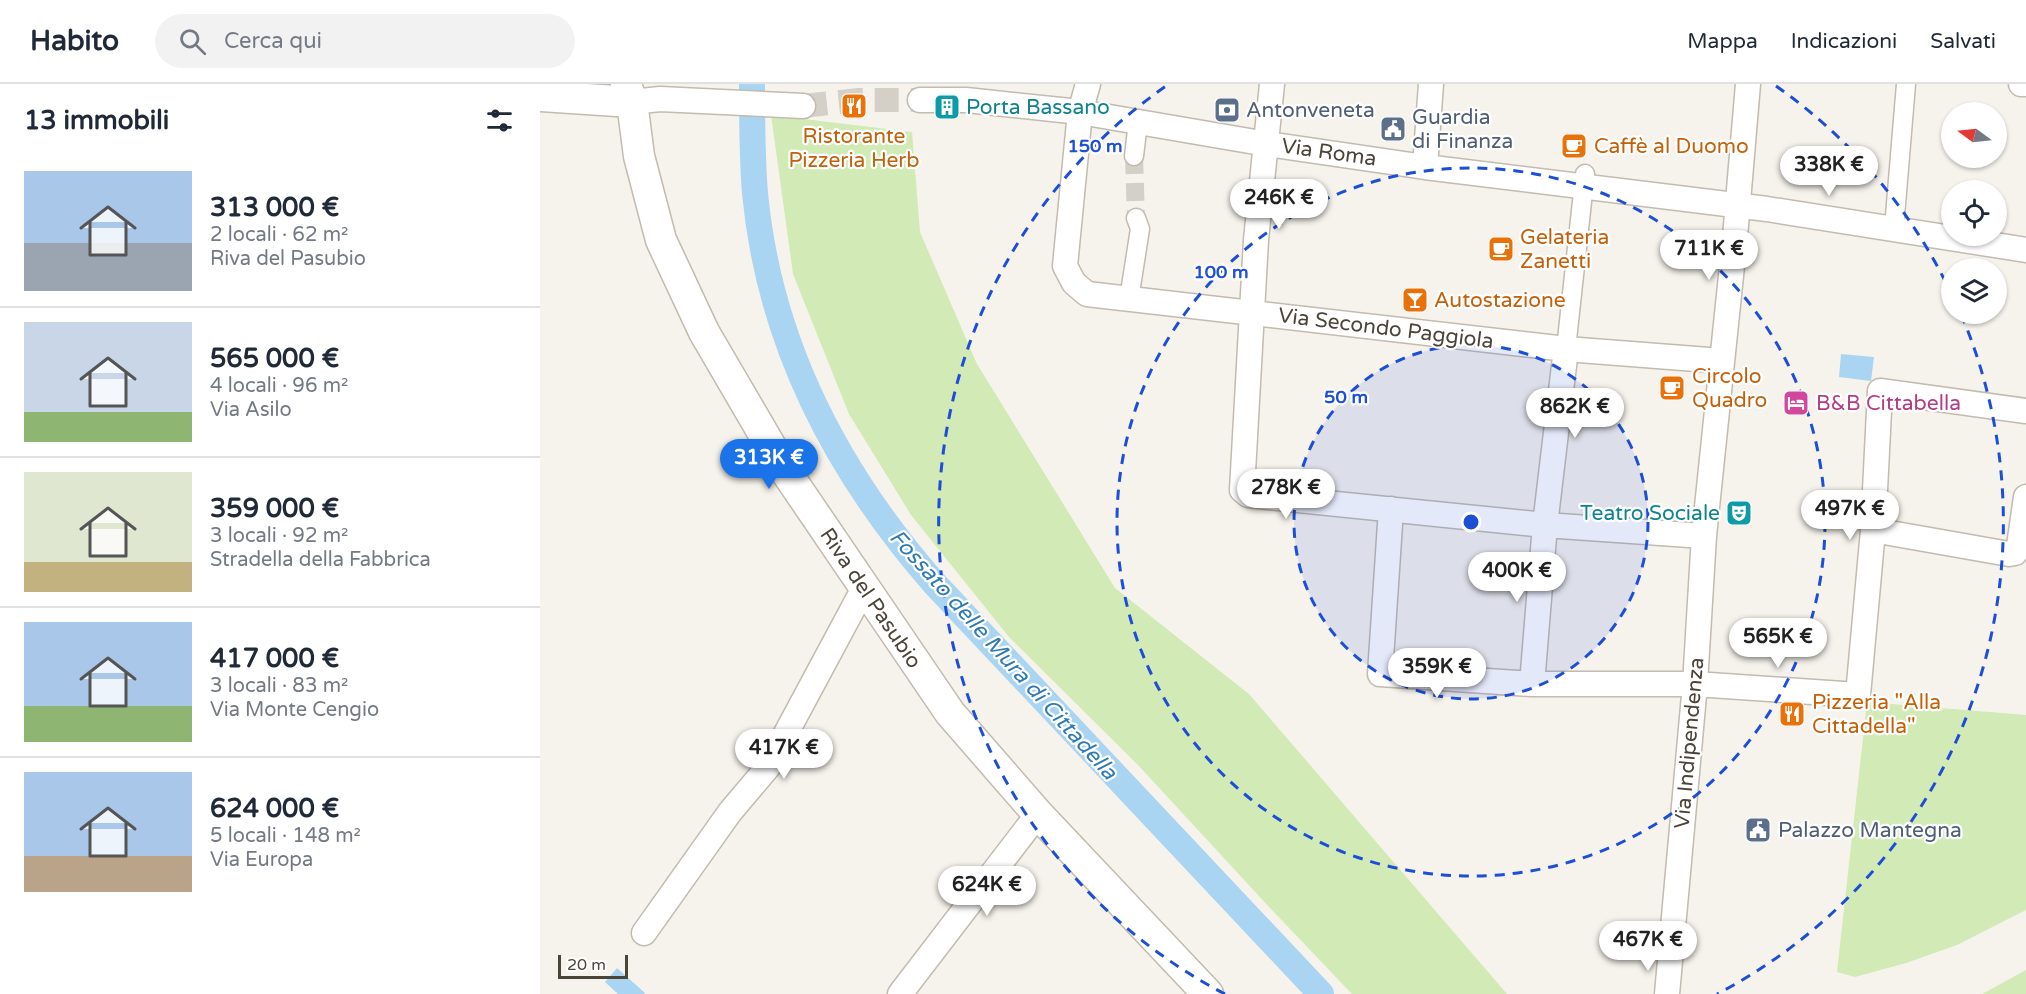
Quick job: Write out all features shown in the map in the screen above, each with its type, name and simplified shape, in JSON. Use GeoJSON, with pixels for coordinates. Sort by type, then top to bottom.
{"type":"FeatureCollection","features":[{"type":"Feature","properties":{"kind":"street"},"geometry":{"type":"LineString","coordinates":[[1080,112],[1089,84]]}},
{"type":"Feature","properties":{"kind":"street"},"geometry":{"type":"LineString","coordinates":[[1272,84],[1256,240],[1242,490],[1248,495],[1545,525],[1704,536]]}},
{"type":"Feature","properties":{"kind":"street"},"geometry":{"type":"LineString","coordinates":[[1425,167],[1431,84]]}},
{"type":"Feature","properties":{"kind":"street","name":"Via Indipendenza"},"geometry":{"type":"LineString","coordinates":[[1666,994],[1695,684],[1704,536],[1748,84]]}},
{"type":"Feature","properties":{"kind":"street"},"geometry":{"type":"LineString","coordinates":[[1894,228],[1906,84]]}},
{"type":"Feature","properties":{"kind":"street"},"geometry":{"type":"LineString","coordinates":[[2021,84],[2026,84]]}},
{"type":"Feature","properties":{"kind":"street"},"geometry":{"type":"LineString","coordinates":[[540,96],[629,93],[686,101],[803,106]]}},
{"type":"Feature","properties":{"kind":"street","name":"Riva del Pasubio"},"geometry":{"type":"LineString","coordinates":[[629,93],[639,156],[662,240],[704,332],[784,469],[950,713],[1038,814],[1208,994]]}},
{"type":"Feature","properties":{"kind":"street","name":"Via Roma"},"geometry":{"type":"LineString","coordinates":[[921,100],[966,100],[1080,112],[1267,144],[1425,167],[1585,180],[1708,203],[1737,205],[1894,228],[2026,250]]}},
{"type":"Feature","properties":{"kind":"street","name":"Via Secondo Paggiola"},"geometry":{"type":"LineString","coordinates":[[1080,112],[1065,266],[1074,283],[1087,294],[1566,349],[1722,361]]}},
{"type":"Feature","properties":{"kind":"street"},"geometry":{"type":"LineString","coordinates":[[1134,156],[1138,122]]}},
{"type":"Feature","properties":{"kind":"street"},"geometry":{"type":"LineString","coordinates":[[1532,684],[1545,525],[1585,180]]}},
{"type":"Feature","properties":{"kind":"street"},"geometry":{"type":"LineString","coordinates":[[1129,298],[1140,229],[1136,218]]}},
{"type":"Feature","properties":{"kind":"street"},"geometry":{"type":"LineString","coordinates":[[1391,509],[1380,674],[1532,684],[1695,684],[1858,695],[1872,530],[1880,391],[2026,411]]}},
{"type":"Feature","properties":{"kind":"street"},"geometry":{"type":"LineString","coordinates":[[1872,530],[2009,554],[2015,553],[2019,546],[2026,497]]}},
{"type":"Feature","properties":{"kind":"street"},"geometry":{"type":"LineString","coordinates":[[644,933],[730,812],[768,767],[864,588]]}},
{"type":"Feature","properties":{"kind":"street"},"geometry":{"type":"LineString","coordinates":[[900,994],[1038,814]]}},
{"type":"Feature","properties":{"kind":"green space"},"geometry":{"type":"Polygon","coordinates":[[[771,115],[912,132],[920,232],[977,364],[1115,588],[1249,694],[1507,994],[1352,994],[1138,765],[1009,637],[911,515],[849,414],[793,274],[771,115]]]}},
{"type":"Feature","properties":{"kind":"green space"},"geometry":{"type":"Polygon","coordinates":[[[1867,702],[2026,715],[2026,910],[1957,945],[1906,963],[1855,977],[1837,972],[1867,702]]]}},
{"type":"Feature","properties":{"kind":"green space"},"geometry":{"type":"Polygon","coordinates":[[[2026,970],[2026,994],[1982,994],[2026,970]]]}},
{"type":"Feature","properties":{"kind":"water"},"geometry":{"type":"Polygon","coordinates":[[[1841,354],[1874,357],[1871,381],[1839,377],[1841,354]]]}},
{"type":"Feature","properties":{"kind":"water"},"geometry":{"type":"Polygon","coordinates":[[[617,968],[645,993],[618,994],[605,982],[617,968]]]}},
{"type":"Feature","properties":{"kind":"waterway","name":"Fossato delle Mura di Cittadella"},"geometry":{"type":"LineString","coordinates":[[752,84],[755,193],[763,248],[775,301],[792,353],[813,402],[838,450],[867,496],[934,583],[1321,994]]}},
{"type":"Feature","properties":{"kind":"tunnel"},"geometry":{"type":"LineString","coordinates":[[803,106],[859,100],[920,100]]}},
{"type":"Feature","properties":{"kind":"tunnel"},"geometry":{"type":"LineString","coordinates":[[1134,156],[1136,218]]}},
{"type":"Feature","properties":{"kind":"place","name":"Ristorante Pizzeria Herb"},"geometry":{"type":"Point","coordinates":[854,106]}},
{"type":"Feature","properties":{"kind":"place","name":"Porta Bassano"},"geometry":{"type":"Point","coordinates":[947,107]}},
{"type":"Feature","properties":{"kind":"place","name":"Antonveneta"},"geometry":{"type":"Point","coordinates":[1227,110]}},
{"type":"Feature","properties":{"kind":"place","name":"Guardia di Finanza"},"geometry":{"type":"Point","coordinates":[1393,129]}},
{"type":"Feature","properties":{"kind":"place","name":"Caffè al Duomo"},"geometry":{"type":"Point","coordinates":[1574,146]}},
{"type":"Feature","properties":{"kind":"place","name":"Gelateria Zanetti"},"geometry":{"type":"Point","coordinates":[1501,249]}},
{"type":"Feature","properties":{"kind":"place","name":"Autostazione"},"geometry":{"type":"Point","coordinates":[1415,300]}},
{"type":"Feature","properties":{"kind":"place","name":"Circolo Quadro"},"geometry":{"type":"Point","coordinates":[1672,388]}},
{"type":"Feature","properties":{"kind":"place","name":"B&B Cittabella"},"geometry":{"type":"Point","coordinates":[1796,403]}},
{"type":"Feature","properties":{"kind":"place","name":"Teatro Sociale"},"geometry":{"type":"Point","coordinates":[1739,513]}},
{"type":"Feature","properties":{"kind":"place","name":"Pizzeria \"Alla Cittadella\""},"geometry":{"type":"Point","coordinates":[1792,714]}},
{"type":"Feature","properties":{"kind":"place","name":"Palazzo Mantegna"},"geometry":{"type":"Point","coordinates":[1758,830]}}]}
